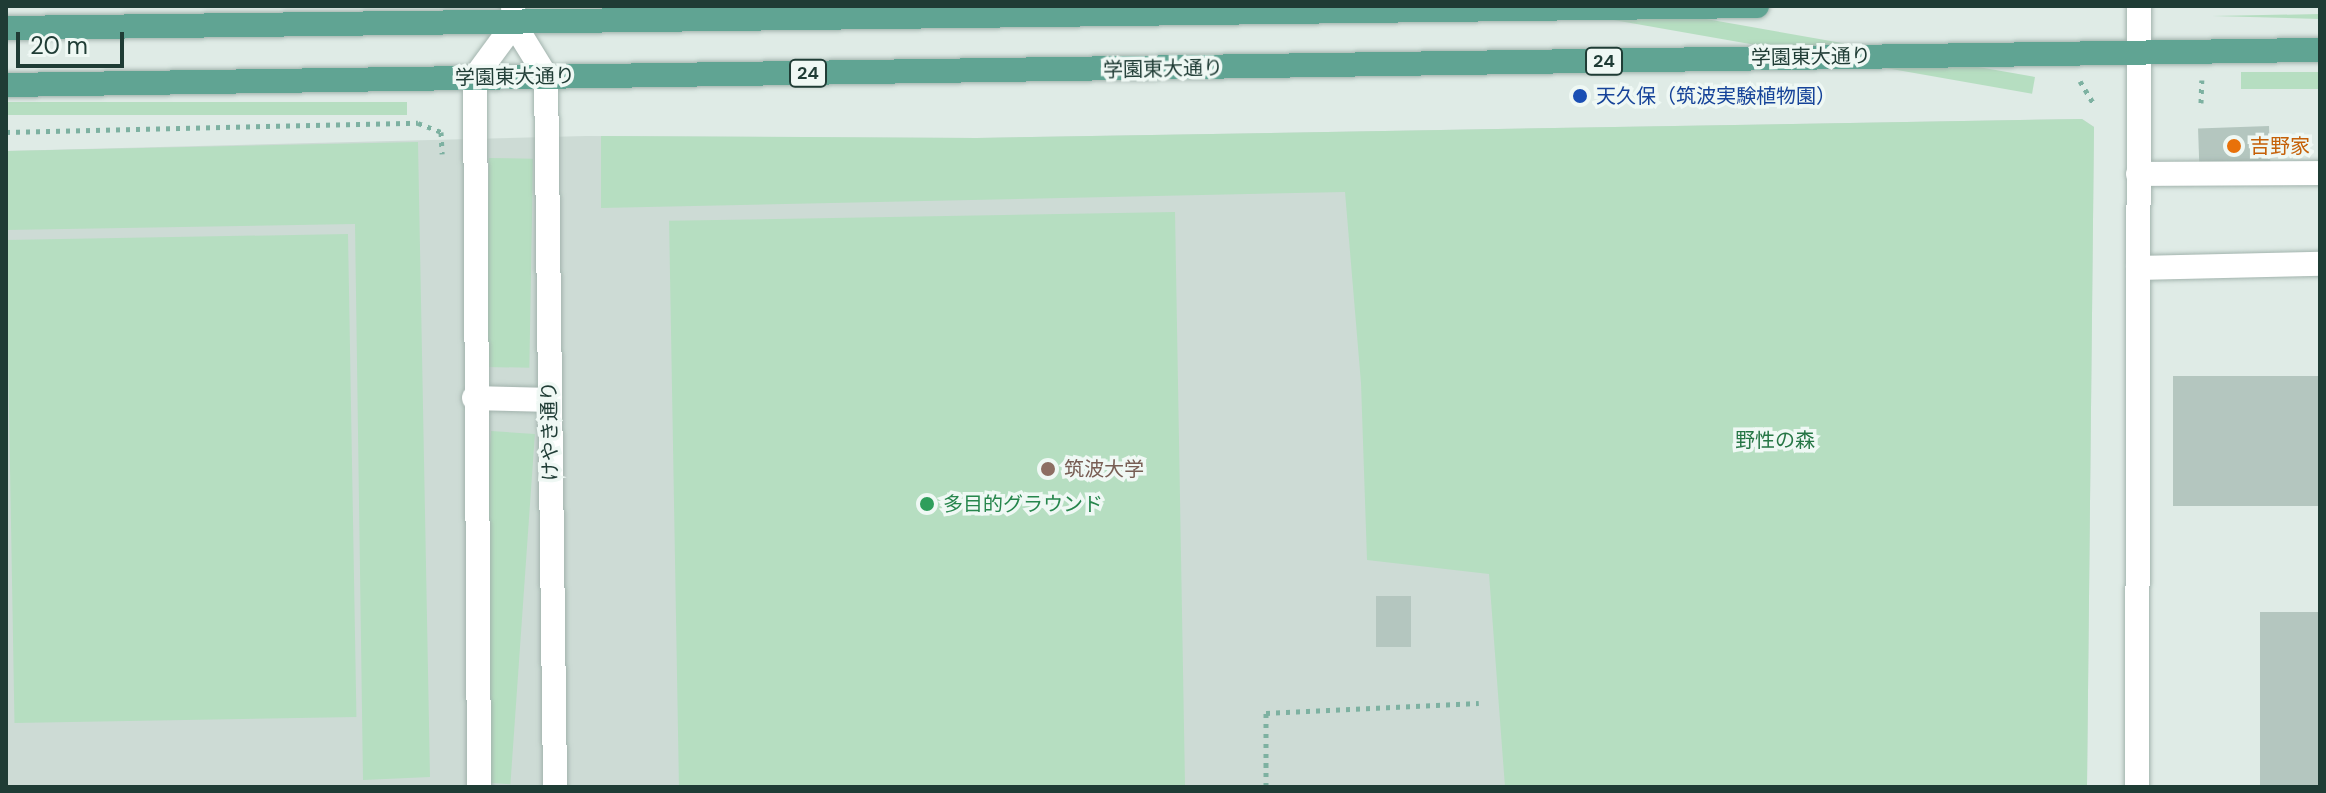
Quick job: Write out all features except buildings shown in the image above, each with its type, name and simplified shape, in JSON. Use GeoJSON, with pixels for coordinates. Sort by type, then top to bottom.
{"type":"FeatureCollection","features":[{"type":"Feature","properties":{"kind":"main road"},"geometry":{"type":"LineString","coordinates":[[6,28],[514,15],[1757,6]]}},
{"type":"Feature","properties":{"kind":"main road","name":"学園東大通り"},"geometry":{"type":"LineString","coordinates":[[6,85],[2320,50]]}},
{"type":"Feature","properties":{"kind":"street"},"geometry":{"type":"LineString","coordinates":[[2137,787],[2139,6]]}},
{"type":"Feature","properties":{"kind":"street"},"geometry":{"type":"LineString","coordinates":[[514,15],[546,76]]}},
{"type":"Feature","properties":{"kind":"street"},"geometry":{"type":"LineString","coordinates":[[479,787],[474,398],[475,77],[514,15]]}},
{"type":"Feature","properties":{"kind":"street","name":"けやき通り"},"geometry":{"type":"LineString","coordinates":[[546,76],[555,787]]}},
{"type":"Feature","properties":{"kind":"street"},"geometry":{"type":"LineString","coordinates":[[2138,174],[2320,173]]}},
{"type":"Feature","properties":{"kind":"street"},"geometry":{"type":"LineString","coordinates":[[2138,268],[2320,264]]}},
{"type":"Feature","properties":{"kind":"street"},"geometry":{"type":"LineString","coordinates":[[474,398],[550,400]]}},
{"type":"Feature","properties":{"kind":"path"},"geometry":{"type":"LineString","coordinates":[[2080,73],[2080,83],[2094,104]]}},
{"type":"Feature","properties":{"kind":"path"},"geometry":{"type":"LineString","coordinates":[[2201,103],[2202,77]]}},
{"type":"Feature","properties":{"kind":"path"},"geometry":{"type":"LineString","coordinates":[[6,132],[418,123],[441,132],[442,168]]}},
{"type":"Feature","properties":{"kind":"path"},"geometry":{"type":"LineString","coordinates":[[1266,787],[1266,713],[1479,703]]}},
{"type":"Feature","properties":{"kind":"shaded area","name":"筑波大学"},"geometry":{"type":"Polygon","coordinates":[[[2082,119],[2094,127],[2087,787],[6,787],[6,151],[586,136],[977,138],[2082,119]]]}},
{"type":"Feature","properties":{"kind":"green space"},"geometry":{"type":"Polygon","coordinates":[[[1534,6],[1632,6],[2035,77],[2032,94],[1534,6]]]}},
{"type":"Feature","properties":{"kind":"green space"},"geometry":{"type":"Polygon","coordinates":[[[2320,14],[2320,19],[2212,16],[2320,14]]]}},
{"type":"Feature","properties":{"kind":"green space"},"geometry":{"type":"Polygon","coordinates":[[[2241,72],[2320,72],[2320,89],[2241,89],[2241,72]]]}},
{"type":"Feature","properties":{"kind":"green space"},"geometry":{"type":"Polygon","coordinates":[[[6,102],[407,102],[407,115],[6,115],[6,102]]]}},
{"type":"Feature","properties":{"kind":"green space","name":"野性の森"},"geometry":{"type":"Polygon","coordinates":[[[2082,119],[2094,127],[2087,787],[1505,787],[1489,574],[1367,560],[1361,383],[1345,192],[601,208],[601,136],[977,138],[2082,119]]]}},
{"type":"Feature","properties":{"kind":"green space"},"geometry":{"type":"Polygon","coordinates":[[[418,142],[430,777],[363,780],[355,224],[6,230],[6,151],[418,142]]]}},
{"type":"Feature","properties":{"kind":"green space"},"geometry":{"type":"Polygon","coordinates":[[[489,158],[533,159],[529,368],[485,367],[489,158]]]}},
{"type":"Feature","properties":{"kind":"green space","name":"多目的グラウンド"},"geometry":{"type":"Polygon","coordinates":[[[1175,212],[1185,787],[679,787],[669,221],[1175,212]]]}},
{"type":"Feature","properties":{"kind":"green space"},"geometry":{"type":"Polygon","coordinates":[[[348,234],[356,717],[14,723],[6,240],[348,234]]]}},
{"type":"Feature","properties":{"kind":"green space"},"geometry":{"type":"Polygon","coordinates":[[[491,431],[535,434],[510,784],[467,781],[491,431]]]}},
{"type":"Feature","properties":{"kind":"place","name":"天久保（筑波実験植物園）"},"geometry":{"type":"Point","coordinates":[1580,96]}},
{"type":"Feature","properties":{"kind":"place","name":"吉野家"},"geometry":{"type":"Point","coordinates":[2234,146]}},
{"type":"Feature","properties":{"kind":"place","name":"筑波大学"},"geometry":{"type":"Point","coordinates":[1048,469]}},
{"type":"Feature","properties":{"kind":"place","name":"多目的グラウンド"},"geometry":{"type":"Point","coordinates":[927,504]}}]}
